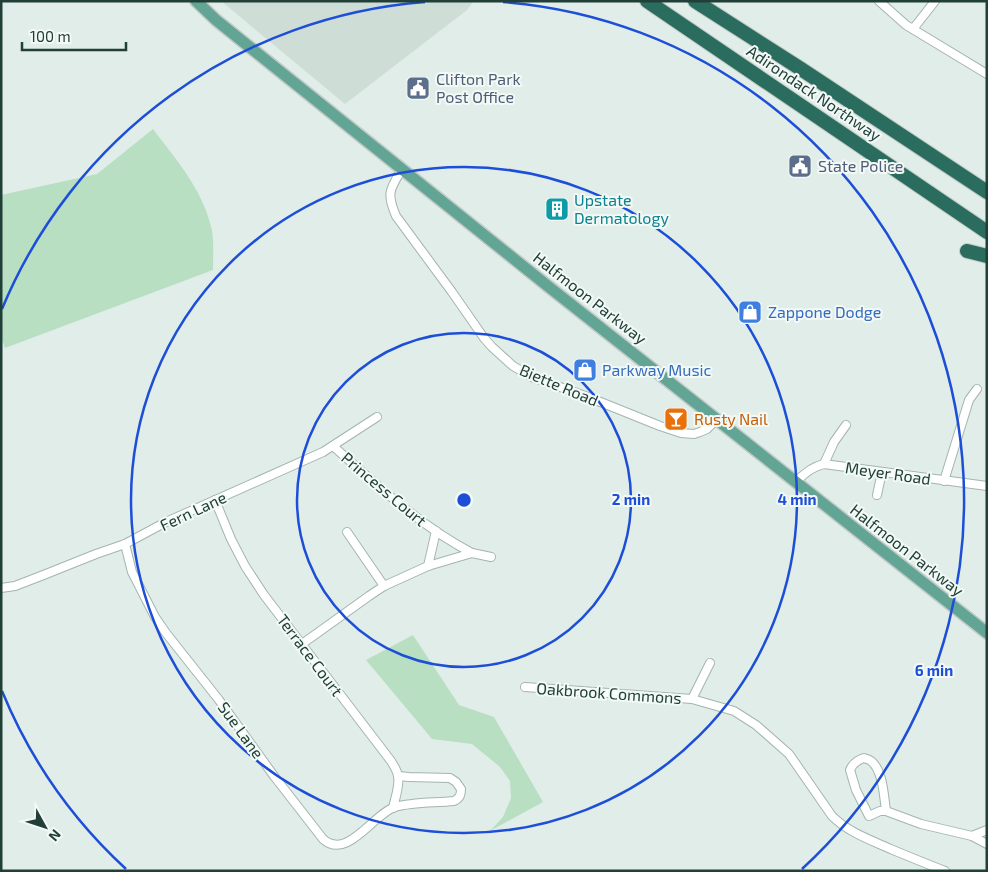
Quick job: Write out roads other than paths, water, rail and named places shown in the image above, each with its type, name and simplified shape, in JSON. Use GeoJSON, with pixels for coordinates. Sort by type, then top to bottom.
{"type":"FeatureCollection","features":[{"type":"Feature","properties":{"kind":"highway","name":"Adirondack Northway"},"geometry":{"type":"LineString","coordinates":[[647,1],[987,232]]}},
{"type":"Feature","properties":{"kind":"highway","name":"Adirondack Northway"},"geometry":{"type":"LineString","coordinates":[[695,1],[987,192]]}},
{"type":"Feature","properties":{"kind":"highway"},"geometry":{"type":"LineString","coordinates":[[967,251],[987,256]]}},
{"type":"Feature","properties":{"kind":"main road","name":"Halfmoon Parkway"},"geometry":{"type":"LineString","coordinates":[[196,1],[216,20],[402,169],[987,634]]}},
{"type":"Feature","properties":{"kind":"street"},"geometry":{"type":"LineString","coordinates":[[879,1],[906,26],[987,74]]}},
{"type":"Feature","properties":{"kind":"street"},"geometry":{"type":"LineString","coordinates":[[912,29],[936,1]]}},
{"type":"Feature","properties":{"kind":"street","name":"Biette Road"},"geometry":{"type":"LineString","coordinates":[[402,169],[390,194],[391,204],[396,216],[484,338],[514,366],[532,376],[681,433],[694,434],[700,432],[707,429],[717,420]]}},
{"type":"Feature","properties":{"kind":"street"},"geometry":{"type":"LineString","coordinates":[[944,481],[969,400],[977,389]]}},
{"type":"Feature","properties":{"kind":"street","name":"Fern Lane"},"geometry":{"type":"LineString","coordinates":[[1,588],[15,586],[125,544],[166,522],[323,452],[377,417]]}},
{"type":"Feature","properties":{"kind":"street"},"geometry":{"type":"LineString","coordinates":[[824,464],[834,442],[846,426]]}},
{"type":"Feature","properties":{"kind":"street","name":"Princess Court"},"geometry":{"type":"LineString","coordinates":[[332,446],[394,500],[450,542],[472,554],[491,557]]}},
{"type":"Feature","properties":{"kind":"street","name":"Meyer Road"},"geometry":{"type":"LineString","coordinates":[[795,482],[809,469],[824,464],[987,486]]}},
{"type":"Feature","properties":{"kind":"street"},"geometry":{"type":"LineString","coordinates":[[877,495],[882,472]]}},
{"type":"Feature","properties":{"kind":"street","name":"Terrace Court"},"geometry":{"type":"LineString","coordinates":[[215,500],[231,539],[245,566],[264,595],[391,761],[398,776]]}},
{"type":"Feature","properties":{"kind":"street","name":"Princess Court"},"geometry":{"type":"LineString","coordinates":[[428,566],[436,531]]}},
{"type":"Feature","properties":{"kind":"street"},"geometry":{"type":"LineString","coordinates":[[347,532],[384,586]]}},
{"type":"Feature","properties":{"kind":"street","name":"Sue Lane"},"geometry":{"type":"LineString","coordinates":[[125,544],[132,572],[155,617],[220,700],[274,776],[328,844],[339,846],[349,842],[392,808]]}},
{"type":"Feature","properties":{"kind":"street","name":"Princess Court"},"geometry":{"type":"LineString","coordinates":[[302,644],[384,586],[428,566],[472,554]]}},
{"type":"Feature","properties":{"kind":"street","name":"Oakbrook Commons"},"geometry":{"type":"LineString","coordinates":[[692,699],[710,663]]}},
{"type":"Feature","properties":{"kind":"street","name":"Oakbrook Commons"},"geometry":{"type":"LineString","coordinates":[[525,687],[692,699],[734,711],[773,738],[789,754],[832,816],[845,827],[863,837],[944,871]]}},
{"type":"Feature","properties":{"kind":"street"},"geometry":{"type":"LineString","coordinates":[[886,811],[877,769],[872,761],[864,758],[858,760],[850,770],[856,790],[869,816],[880,811],[886,811],[921,824],[972,836],[987,844]]}},
{"type":"Feature","properties":{"kind":"street"},"geometry":{"type":"LineString","coordinates":[[398,776],[450,778],[462,789],[461,795],[454,801],[404,805],[392,808],[397,793],[398,776]]}},
{"type":"Feature","properties":{"kind":"street"},"geometry":{"type":"LineString","coordinates":[[972,836],[987,830]]}},
{"type":"Feature","properties":{"kind":"place","name":"Clifton Park Post Office"},"geometry":{"type":"Point","coordinates":[418,88]}},
{"type":"Feature","properties":{"kind":"place","name":"State Police"},"geometry":{"type":"Point","coordinates":[800,166]}},
{"type":"Feature","properties":{"kind":"place","name":"Upstate Dermatology"},"geometry":{"type":"Point","coordinates":[557,209]}},
{"type":"Feature","properties":{"kind":"place","name":"Zappone Dodge"},"geometry":{"type":"Point","coordinates":[750,312]}},
{"type":"Feature","properties":{"kind":"place","name":"Parkway Music"},"geometry":{"type":"Point","coordinates":[585,370]}},
{"type":"Feature","properties":{"kind":"place","name":"Rusty Nail"},"geometry":{"type":"Point","coordinates":[676,419]}}]}
